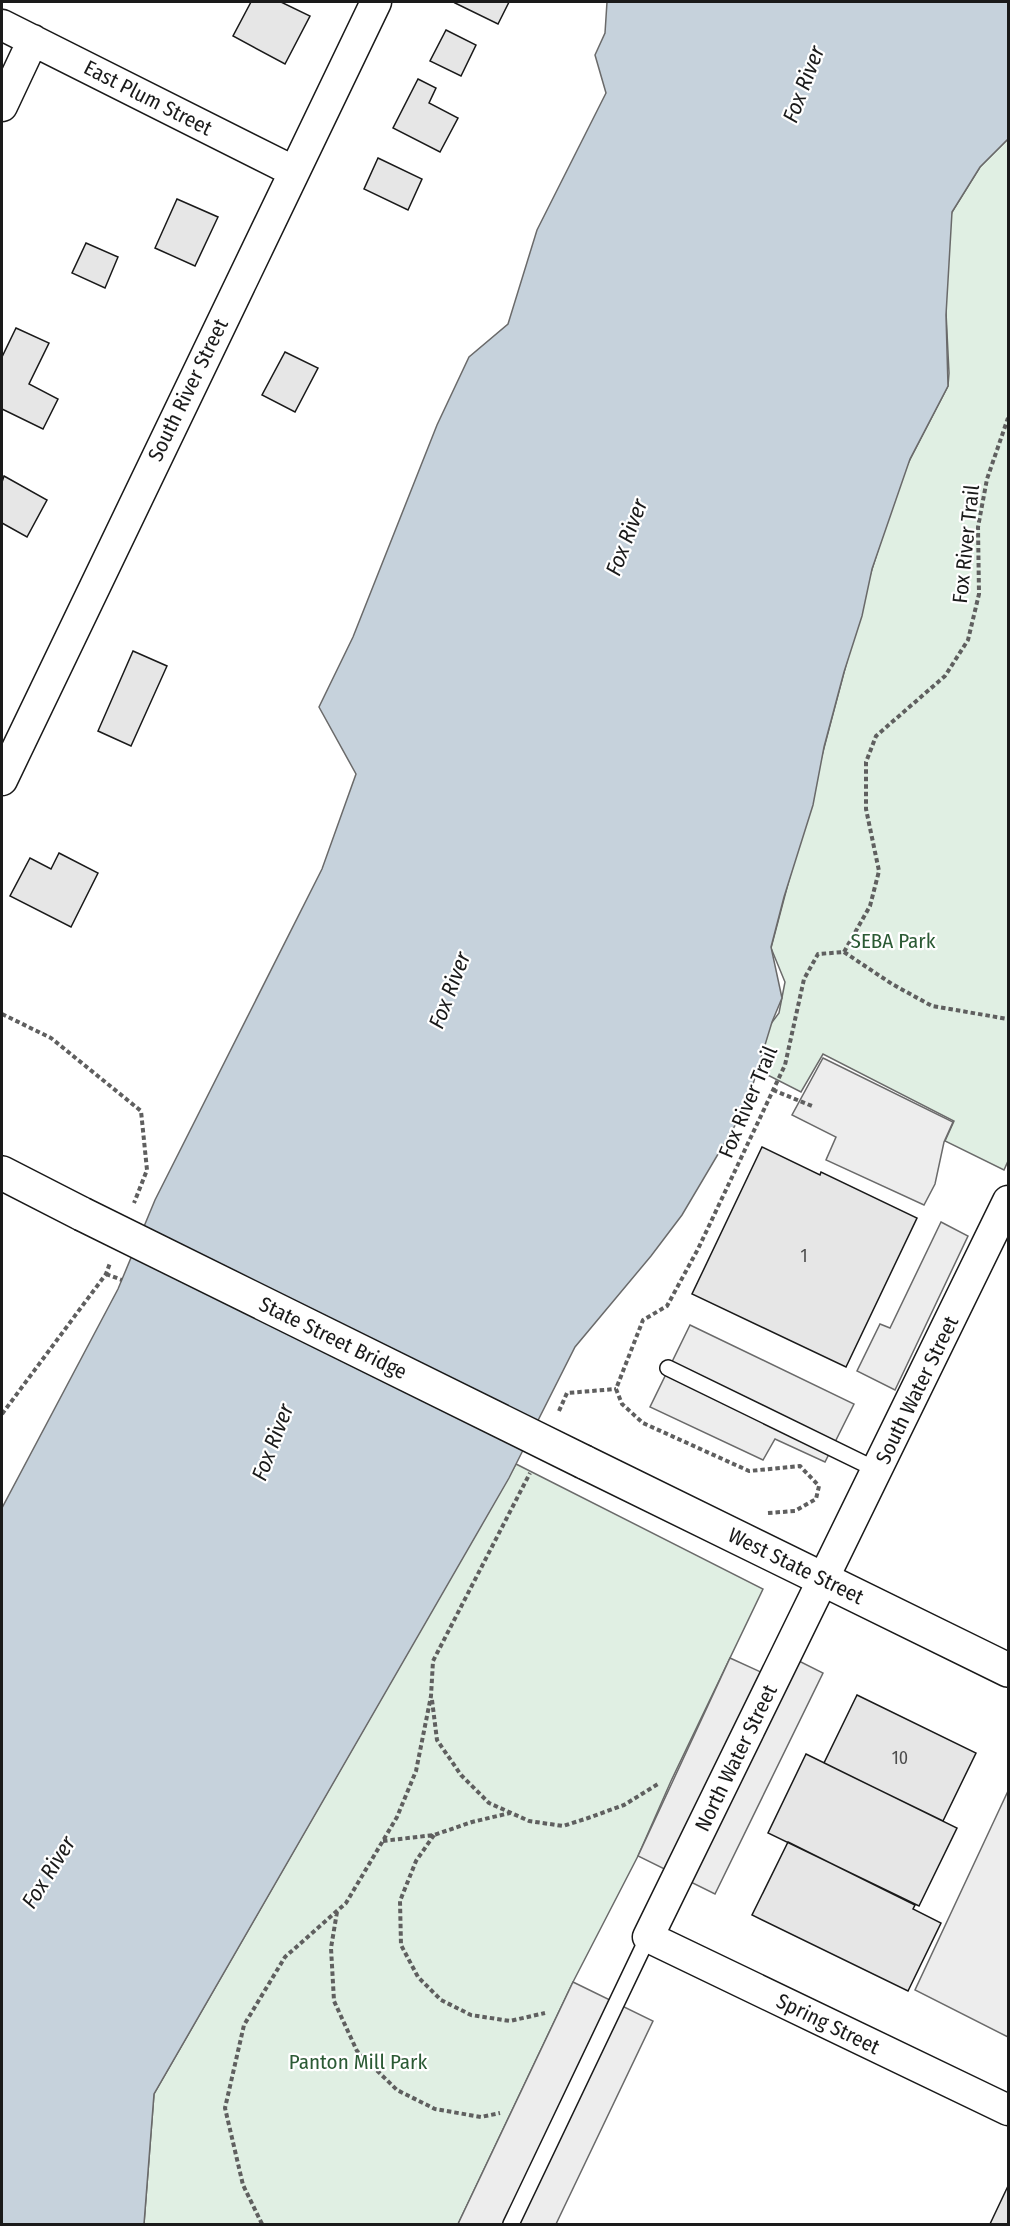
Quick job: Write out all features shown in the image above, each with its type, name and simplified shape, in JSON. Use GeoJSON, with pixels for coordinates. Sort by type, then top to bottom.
{"type":"FeatureCollection","features":[{"type":"Feature","properties":{"kind":"main road","name":"State Street Bridge"},"geometry":{"type":"LineString","coordinates":[[2,1173],[584,1462]]}},
{"type":"Feature","properties":{"kind":"main road","name":"West State Street"},"geometry":{"type":"LineString","coordinates":[[584,1462],[1008,1670]]}},
{"type":"Feature","properties":{"kind":"street","name":"South River Street"},"geometry":{"type":"LineString","coordinates":[[2,780],[376,2]]}},
{"type":"Feature","properties":{"kind":"street","name":"East Plum Street"},"geometry":{"type":"LineString","coordinates":[[2,25],[293,171]]}},
{"type":"Feature","properties":{"kind":"street"},"geometry":{"type":"LineString","coordinates":[[2,106],[33,40]]}},
{"type":"Feature","properties":{"kind":"street","name":"South Water Street"},"geometry":{"type":"LineString","coordinates":[[824,1579],[1008,1201]]}},
{"type":"Feature","properties":{"kind":"street","name":"North Water Street"},"geometry":{"type":"LineString","coordinates":[[648,1936],[824,1579]]}},
{"type":"Feature","properties":{"kind":"street","name":"Spring Street"},"geometry":{"type":"LineString","coordinates":[[648,1936],[1008,2110]]}},
{"type":"Feature","properties":{"kind":"lane"},"geometry":{"type":"LineString","coordinates":[[668,1368],[877,1470]]}},
{"type":"Feature","properties":{"kind":"lane"},"geometry":{"type":"LineString","coordinates":[[511,2224],[648,1936]]}},
{"type":"Feature","properties":{"kind":"path","name":"Fox River Trail"},"geometry":{"type":"LineString","coordinates":[[616,1389],[643,1320],[667,1306],[698,1249],[785,1065],[804,978],[818,954],[844,952],[870,906],[879,872],[866,809],[866,762],[876,736],[945,676],[968,640],[979,594],[978,527],[985,489],[1008,418]]}},
{"type":"Feature","properties":{"kind":"path"},"geometry":{"type":"LineString","coordinates":[[844,952],[892,984],[932,1006],[1008,1019]]}},
{"type":"Feature","properties":{"kind":"path"},"geometry":{"type":"LineString","coordinates":[[2,1014],[51,1038],[141,1111],[147,1170],[131,1211]]}},
{"type":"Feature","properties":{"kind":"path"},"geometry":{"type":"LineString","coordinates":[[773,1090],[812,1107]]}},
{"type":"Feature","properties":{"kind":"path"},"geometry":{"type":"LineString","coordinates":[[2,1414],[106,1274],[114,1253]]}},
{"type":"Feature","properties":{"kind":"path"},"geometry":{"type":"LineString","coordinates":[[106,1274],[122,1280]]}},
{"type":"Feature","properties":{"kind":"path"},"geometry":{"type":"LineString","coordinates":[[557,1415],[567,1393],[616,1389],[622,1404],[643,1423],[748,1471],[800,1466],[819,1486],[816,1499],[795,1511]]}},
{"type":"Feature","properties":{"kind":"path"},"geometry":{"type":"LineString","coordinates":[[262,2224],[243,2185],[225,2108],[244,2025],[285,1957],[346,1903],[397,1817],[416,1771],[431,1696],[433,1661],[532,1469]]}},
{"type":"Feature","properties":{"kind":"path"},"geometry":{"type":"LineString","coordinates":[[431,1696],[437,1740],[461,1774],[489,1803],[529,1821],[563,1826],[624,1805],[658,1784]]}},
{"type":"Feature","properties":{"kind":"path"},"geometry":{"type":"LineString","coordinates":[[383,1841],[434,1835],[510,1812]]}},
{"type":"Feature","properties":{"kind":"path"},"geometry":{"type":"LineString","coordinates":[[434,1835],[416,1861],[400,1900],[401,1945],[417,1977],[441,2000],[471,2014],[510,2021],[545,2013]]}},
{"type":"Feature","properties":{"kind":"path"},"geometry":{"type":"LineString","coordinates":[[337,1911],[331,1948],[334,2001],[357,2051],[397,2090],[435,2109],[481,2117],[500,2113]]}},
{"type":"Feature","properties":{"kind":"green space","name":"SEBA Park"},"geometry":{"type":"Polygon","coordinates":[[[1008,139],[1008,1161],[1004,1170],[945,1141],[954,1121],[823,1054],[801,1092],[742,1062],[779,1013],[785,982],[771,948],[868,582],[901,477],[948,386],[945,292],[946,229],[952,212],[980,167],[1008,139]]]}},
{"type":"Feature","properties":{"kind":"green space","name":"Panton Mill Park"},"geometry":{"type":"Polygon","coordinates":[[[516,1464],[763,1589],[671,1781],[638,1856],[573,1982],[458,2224],[144,2224],[154,2094],[516,1464]]]}},
{"type":"Feature","properties":{"kind":"shaded area"},"geometry":{"type":"Polygon","coordinates":[[[823,1058],[953,1122],[944,1142],[935,1184],[924,1205],[826,1160],[836,1137],[792,1115],[823,1058]]]}},
{"type":"Feature","properties":{"kind":"shaded area"},"geometry":{"type":"Polygon","coordinates":[[[941,1222],[968,1236],[895,1390],[857,1371],[880,1324],[890,1328],[941,1222]]]}},
{"type":"Feature","properties":{"kind":"shaded area"},"geometry":{"type":"Polygon","coordinates":[[[690,1325],[854,1404],[825,1462],[775,1439],[763,1460],[650,1407],[690,1325]]]}},
{"type":"Feature","properties":{"kind":"shaded area"},"geometry":{"type":"Polygon","coordinates":[[[730,1658],[787,1684],[799,1661],[823,1673],[715,1894],[638,1856],[730,1658]]]}},
{"type":"Feature","properties":{"kind":"shaded area"},"geometry":{"type":"Polygon","coordinates":[[[1008,1791],[1008,2037],[915,1990],[1008,1791]]]}},
{"type":"Feature","properties":{"kind":"shaded area"},"geometry":{"type":"Polygon","coordinates":[[[573,1982],[653,2021],[556,2224],[458,2224],[573,1982]]]}},
{"type":"Feature","properties":{"kind":"water","name":"Fox River"},"geometry":{"type":"Polygon","coordinates":[[[607,2],[1008,2],[1008,139],[980,167],[952,212],[946,315],[948,386],[910,459],[872,569],[862,616],[844,672],[824,747],[813,805],[771,947],[782,998],[772,1022],[746,1107],[682,1215],[575,1347],[509,1478],[154,2094],[144,2224],[2,2224],[2,1508],[118,1289],[155,1200],[322,869],[356,774],[319,707],[353,637],[437,425],[469,357],[508,324],[537,230],[606,93],[595,55],[605,33],[607,2]]]}},
{"type":"Feature","properties":{"kind":"building"},"geometry":{"type":"Polygon","coordinates":[[[251,2],[281,2],[310,16],[285,64],[233,36],[251,2]]]}},
{"type":"Feature","properties":{"kind":"building"},"geometry":{"type":"Polygon","coordinates":[[[456,2],[509,2],[498,24],[456,2]]]}},
{"type":"Feature","properties":{"kind":"building"},"geometry":{"type":"Polygon","coordinates":[[[446,30],[476,45],[461,76],[430,61],[446,30]]]}},
{"type":"Feature","properties":{"kind":"building"},"geometry":{"type":"Polygon","coordinates":[[[418,79],[436,88],[429,103],[458,118],[440,152],[393,128],[418,79]]]}},
{"type":"Feature","properties":{"kind":"building"},"geometry":{"type":"Polygon","coordinates":[[[378,158],[422,179],[408,210],[364,189],[378,158]]]}},
{"type":"Feature","properties":{"kind":"building"},"geometry":{"type":"Polygon","coordinates":[[[177,199],[218,217],[195,266],[155,248],[177,199]]]}},
{"type":"Feature","properties":{"kind":"building"},"geometry":{"type":"Polygon","coordinates":[[[86,243],[118,257],[105,288],[72,273],[86,243]]]}},
{"type":"Feature","properties":{"kind":"building"},"geometry":{"type":"Polygon","coordinates":[[[16,328],[49,343],[29,384],[58,399],[43,429],[2,409],[2,357],[16,328]]]}},
{"type":"Feature","properties":{"kind":"building"},"geometry":{"type":"Polygon","coordinates":[[[285,352],[318,368],[295,412],[262,395],[285,352]]]}},
{"type":"Feature","properties":{"kind":"building"},"geometry":{"type":"Polygon","coordinates":[[[4,476],[47,500],[27,537],[2,523],[4,476]]]}},
{"type":"Feature","properties":{"kind":"building"},"geometry":{"type":"Polygon","coordinates":[[[133,651],[167,666],[131,746],[98,731],[133,651]]]}},
{"type":"Feature","properties":{"kind":"building"},"geometry":{"type":"Polygon","coordinates":[[[59,853],[98,873],[71,927],[10,896],[30,858],[51,869],[59,853]]]}},
{"type":"Feature","properties":{"kind":"building"},"geometry":{"type":"Polygon","coordinates":[[[762,1147],[820,1175],[821,1172],[917,1218],[846,1367],[692,1294],[762,1147]]]}},
{"type":"Feature","properties":{"kind":"building"},"geometry":{"type":"Polygon","coordinates":[[[857,1695],[976,1753],[943,1821],[824,1763],[857,1695]]]}},
{"type":"Feature","properties":{"kind":"building"},"geometry":{"type":"Polygon","coordinates":[[[806,1754],[957,1828],[919,1906],[768,1833],[806,1754]]]}},
{"type":"Feature","properties":{"kind":"building"},"geometry":{"type":"Polygon","coordinates":[[[788,1842],[915,1905],[913,1909],[941,1923],[908,1991],[752,1915],[788,1842]]]}},
{"type":"Feature","properties":{"kind":"building"},"geometry":{"type":"Polygon","coordinates":[[[1008,2186],[1008,2224],[990,2224],[1008,2186]]]}}]}
